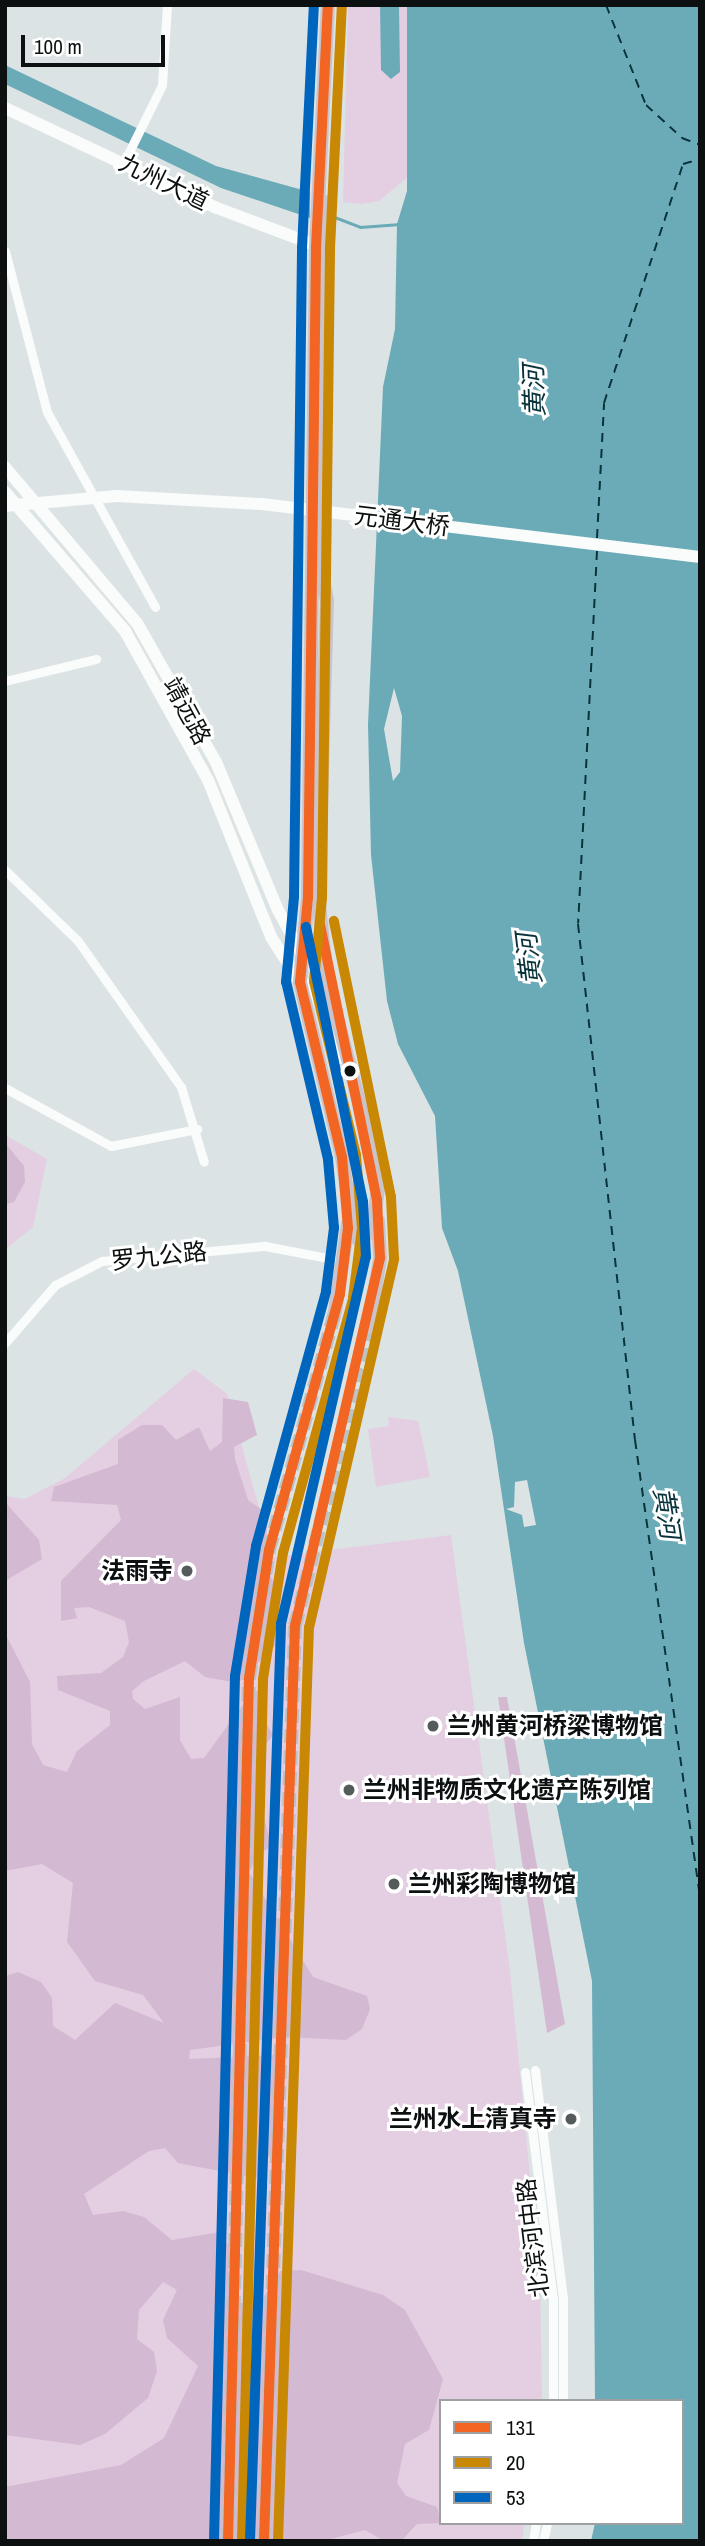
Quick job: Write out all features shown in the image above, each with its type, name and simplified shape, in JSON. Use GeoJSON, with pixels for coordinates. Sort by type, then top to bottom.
{"type":"FeatureCollection","features":[{"type":"Feature","properties":{"kind":"main road"},"geometry":{"type":"LineString","coordinates":[[321,568],[327,600],[318,896],[330,995],[379,1179],[366,1240],[357,1241],[348,1208],[342,1157],[300,982],[308,898],[328,5]]}},
{"type":"Feature","properties":{"kind":"main road"},"geometry":{"type":"LineString","coordinates":[[323,201],[337,5]]}},
{"type":"Feature","properties":{"kind":"main road","name":"九州大道"},"geometry":{"type":"LineString","coordinates":[[5,108],[126,158],[321,248]]}},
{"type":"Feature","properties":{"kind":"main road"},"geometry":{"type":"LineString","coordinates":[[321,248],[321,568],[316,671],[316,894],[346,1068],[377,1200],[380,1258],[369,1328]]}},
{"type":"Feature","properties":{"kind":"main road","name":"靖远路"},"geometry":{"type":"LineString","coordinates":[[5,467],[37,500],[137,623],[177,688],[193,729],[216,762],[263,883],[302,955],[327,979]]}},
{"type":"Feature","properties":{"kind":"main road","name":"靖远路"},"geometry":{"type":"LineString","coordinates":[[5,492],[10,505],[101,597],[164,695],[208,780],[271,937],[300,982]]}},
{"type":"Feature","properties":{"kind":"main road","name":"元通大桥"},"geometry":{"type":"LineString","coordinates":[[10,505],[62,496],[262,504],[700,557]]}},
{"type":"Feature","properties":{"kind":"main road"},"geometry":{"type":"LineString","coordinates":[[193,729],[346,1068]]}},
{"type":"Feature","properties":{"kind":"main road"},"geometry":{"type":"LineString","coordinates":[[300,982],[330,995]]}},
{"type":"Feature","properties":{"kind":"main road"},"geometry":{"type":"LineString","coordinates":[[335,1312],[348,1208]]}},
{"type":"Feature","properties":{"kind":"street"},"geometry":{"type":"LineString","coordinates":[[126,158],[162,85],[167,5]]}},
{"type":"Feature","properties":{"kind":"street"},"geometry":{"type":"LineString","coordinates":[[5,251],[47,412],[155,607]]}},
{"type":"Feature","properties":{"kind":"street"},"geometry":{"type":"LineString","coordinates":[[5,681],[96,659]]}},
{"type":"Feature","properties":{"kind":"street"},"geometry":{"type":"LineString","coordinates":[[5,870],[78,942],[181,1087],[197,1129],[204,1162]]}},
{"type":"Feature","properties":{"kind":"street"},"geometry":{"type":"LineString","coordinates":[[5,1088],[111,1146],[197,1129]]}},
{"type":"Feature","properties":{"kind":"street","name":"罗九公路"},"geometry":{"type":"LineString","coordinates":[[5,1343],[55,1285],[102,1261],[265,1246],[343,1261]]}},
{"type":"Feature","properties":{"kind":"street","name":"北滨河中路"},"geometry":{"type":"LineString","coordinates":[[553,2399],[553,2299],[530,2071],[563,2299],[563,2399]]}},
{"type":"Feature","properties":{"kind":"shaded area"},"geometry":{"type":"Polygon","coordinates":[[[348,5],[407,5],[408,177],[379,201],[362,204],[343,202],[348,5]]]}},
{"type":"Feature","properties":{"kind":"shaded area"},"geometry":{"type":"Polygon","coordinates":[[[5,1135],[47,1159],[33,1227],[5,1250],[5,1135]]]}},
{"type":"Feature","properties":{"kind":"shaded area"},"geometry":{"type":"Polygon","coordinates":[[[5,1143],[24,1166],[25,1182],[14,1202],[5,1204],[5,1143]]]}},
{"type":"Feature","properties":{"kind":"shaded area"},"geometry":{"type":"Polygon","coordinates":[[[194,1369],[227,1394],[273,1557],[451,1535],[510,1971],[540,2280],[542,2395],[541,2399],[439,2399],[439,2525],[524,2525],[522,2541],[5,2541],[5,1496],[25,1499],[65,1478],[194,1369]]]}},
{"type":"Feature","properties":{"kind":"shaded area"},"geometry":{"type":"Polygon","coordinates":[[[223,1398],[248,1402],[257,1435],[234,1447],[235,1459],[248,1500],[268,1514],[264,1566],[275,1584],[277,1644],[238,1683],[205,1677],[185,1661],[144,1681],[132,1691],[133,1699],[145,1709],[180,1697],[180,1740],[191,1759],[204,1758],[253,1691],[259,1691],[260,1713],[273,1735],[261,1750],[259,1802],[272,1846],[257,1855],[249,1872],[313,1977],[367,1996],[370,2009],[362,2029],[346,2040],[286,2037],[190,2050],[189,2059],[275,2055],[282,2135],[256,2178],[178,2163],[165,2148],[149,2151],[84,2194],[93,2215],[123,2211],[144,2217],[172,2240],[220,2232],[232,2251],[228,2269],[240,2303],[260,2303],[280,2271],[301,2270],[383,2295],[405,2310],[443,2379],[429,2430],[405,2444],[397,2483],[406,2496],[437,2507],[439,2523],[417,2524],[401,2541],[384,2541],[365,2530],[323,2541],[5,2541],[5,2487],[121,2465],[164,2438],[198,2366],[167,2338],[163,2320],[177,2290],[163,2282],[139,2310],[137,2339],[154,2352],[157,2371],[148,2398],[105,2434],[80,2445],[5,2435],[5,1976],[18,1972],[41,1982],[52,1998],[53,2026],[75,2040],[115,2003],[164,2023],[143,1995],[95,1981],[67,1942],[73,1883],[42,1864],[5,1871],[5,1633],[30,1682],[32,1744],[43,1765],[67,1772],[77,1751],[110,1725],[110,1711],[58,1690],[57,1676],[101,1673],[123,1657],[129,1642],[125,1621],[89,1607],[74,1608],[77,1618],[61,1621],[61,1581],[121,1520],[117,1505],[51,1501],[54,1487],[118,1464],[118,1440],[142,1425],[162,1425],[176,1440],[199,1427],[210,1451],[222,1442],[223,1398]]]}},
{"type":"Feature","properties":{"kind":"shaded area"},"geometry":{"type":"Polygon","coordinates":[[[388,1417],[418,1421],[430,1477],[376,1487],[368,1429],[389,1426],[388,1417]]]}},
{"type":"Feature","properties":{"kind":"shaded area"},"geometry":{"type":"Polygon","coordinates":[[[5,1502],[39,1540],[42,1559],[5,1581],[5,1502]]]}},
{"type":"Feature","properties":{"kind":"shaded area"},"geometry":{"type":"Polygon","coordinates":[[[498,1697],[507,1697],[565,2024],[547,2033],[498,1697]]]}},
{"type":"Feature","properties":{"kind":"water"},"geometry":{"type":"Polygon","coordinates":[[[380,5],[399,5],[400,72],[391,79],[381,70],[380,5]]]}},
{"type":"Feature","properties":{"kind":"water","name":"黄河"},"geometry":{"type":"Polygon","coordinates":[[[407,5],[700,5],[700,2541],[591,2541],[595,2525],[684,2525],[684,2399],[595,2399],[592,1981],[524,1643],[493,1436],[458,1271],[442,1228],[435,1116],[398,1044],[387,1001],[371,855],[368,725],[383,387],[395,329],[397,224],[407,191],[407,5]],[[394,688],[384,729],[393,781],[400,772],[402,716],[394,688]]]}},
{"type":"Feature","properties":{"kind":"water"},"geometry":{"type":"Polygon","coordinates":[[[5,65],[216,166],[310,192],[310,218],[221,188],[5,84],[5,65]]]}},
{"type":"Feature","properties":{"kind":"pier"},"geometry":{"type":"Polygon","coordinates":[[[527,1480],[536,1525],[524,1527],[522,1515],[506,1509],[514,1507],[515,1482],[527,1480]]]}},
{"type":"Feature","properties":{"kind":"waterway"},"geometry":{"type":"LineString","coordinates":[[332,216],[360,227],[400,224]]}},
{"type":"Feature","properties":{"kind":"ferry route"},"geometry":{"type":"LineString","coordinates":[[606,5],[646,105],[682,138],[700,145]]}},
{"type":"Feature","properties":{"kind":"ferry route"},"geometry":{"type":"LineString","coordinates":[[597,538],[604,403],[683,164],[700,159]]}},
{"type":"Feature","properties":{"kind":"ferry route"},"geometry":{"type":"LineString","coordinates":[[597,551],[578,924],[635,1440],[700,1896]]}},
{"type":"Feature","properties":{"kind":"tunnel"},"geometry":{"type":"LineString","coordinates":[[228,2541],[249,1678],[269,1550],[335,1312]]}},
{"type":"Feature","properties":{"kind":"tunnel"},"geometry":{"type":"LineString","coordinates":[[264,2541],[295,1626],[369,1327]]}},
{"type":"Feature","properties":{"kind":"transit line","name":"53"},"geometry":{"type":"LineString","coordinates":[[214,2541],[235,1676],[256,1546],[326,1291],[334,1228],[328,1159],[286,982],[294,897],[302,248],[314,5]]}},
{"type":"Feature","properties":{"kind":"transit line","name":"131"},"geometry":{"type":"LineString","coordinates":[[228,2541],[249,1678],[269,1550],[340,1294],[348,1228],[342,1157],[300,982],[308,898],[316,248],[328,5]]}},
{"type":"Feature","properties":{"kind":"transit line","name":"20"},"geometry":{"type":"LineString","coordinates":[[242,2541],[263,1679],[283,1553],[353,1298],[362,1228],[356,1155],[314,981],[322,898],[330,248],[342,6]]}},
{"type":"Feature","properties":{"kind":"transit line","name":"20"},"geometry":{"type":"LineString","coordinates":[[278,2541],[309,1628],[394,1259],[391,1197],[334,921]]}},
{"type":"Feature","properties":{"kind":"transit line","name":"131"},"geometry":{"type":"LineString","coordinates":[[264,2541],[295,1626],[380,1258],[377,1200],[320,924]]}},
{"type":"Feature","properties":{"kind":"transit line","name":"53"},"geometry":{"type":"LineString","coordinates":[[250,2541],[281,1624],[366,1257],[363,1202],[306,927]]}},
{"type":"Feature","properties":{"kind":"place","name":"法雨寺"},"geometry":{"type":"Point","coordinates":[187,1571]}},
{"type":"Feature","properties":{"kind":"place","name":"兰州黄河桥梁博物馆"},"geometry":{"type":"Point","coordinates":[433,1726]}},
{"type":"Feature","properties":{"kind":"place","name":"兰州非物质文化遗产陈列馆"},"geometry":{"type":"Point","coordinates":[349,1790]}},
{"type":"Feature","properties":{"kind":"place","name":"兰州彩陶博物馆"},"geometry":{"type":"Point","coordinates":[394,1884]}},
{"type":"Feature","properties":{"kind":"place","name":"兰州水上清真寺"},"geometry":{"type":"Point","coordinates":[571,2119]}}]}
